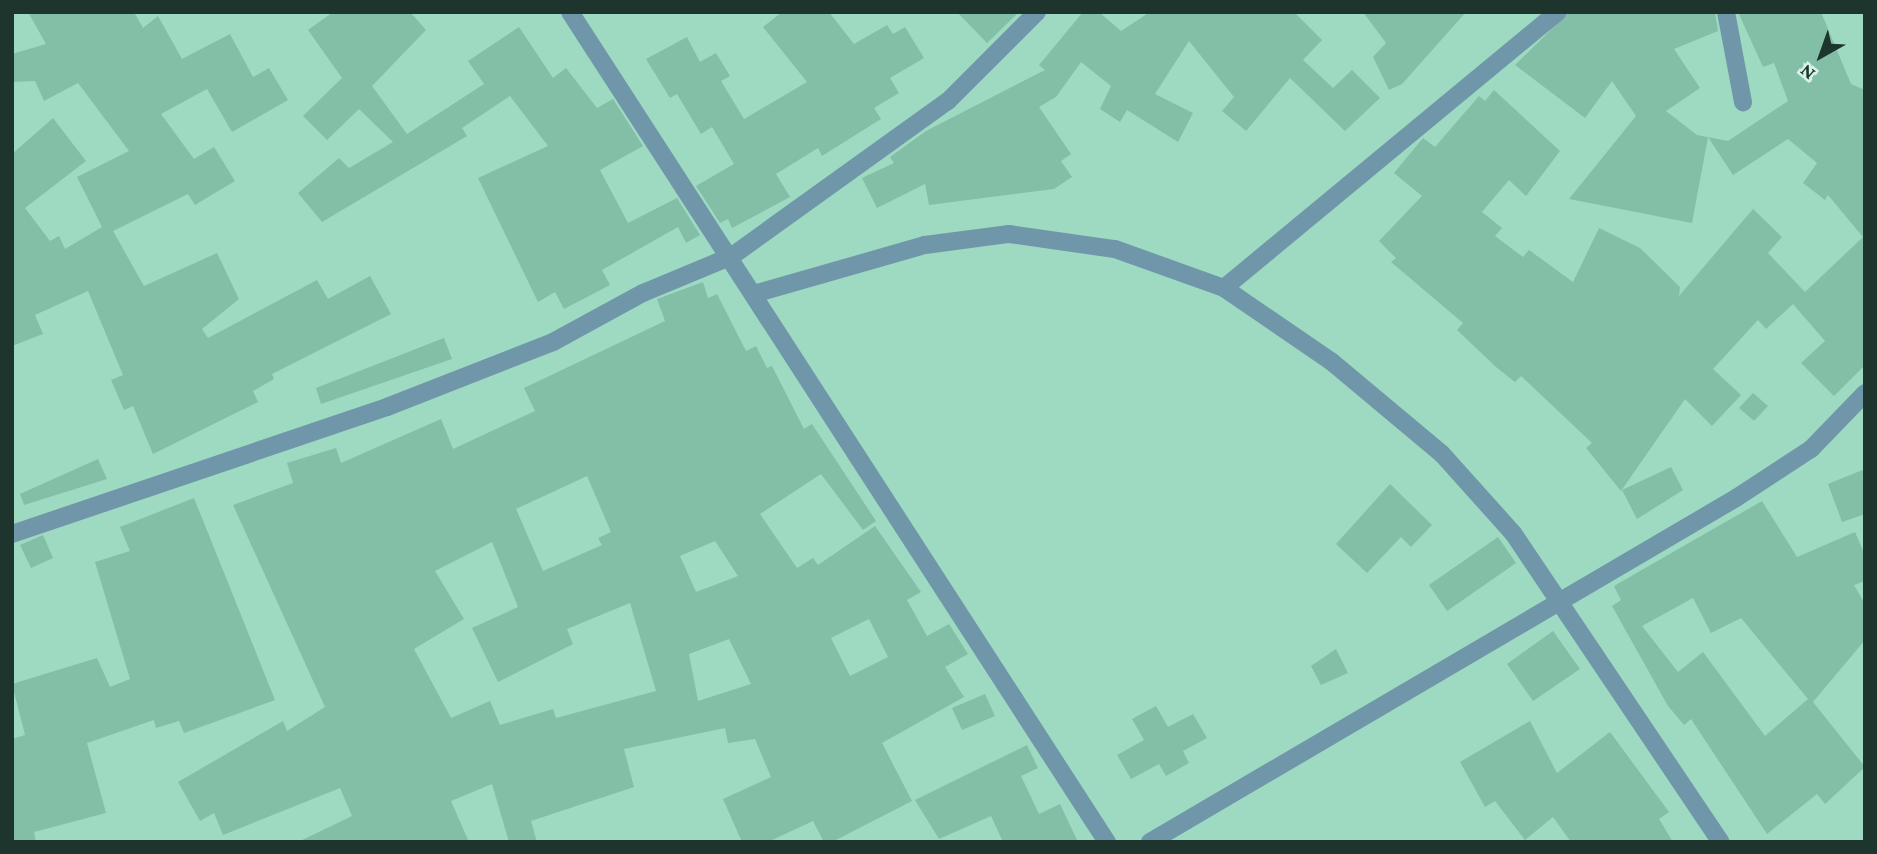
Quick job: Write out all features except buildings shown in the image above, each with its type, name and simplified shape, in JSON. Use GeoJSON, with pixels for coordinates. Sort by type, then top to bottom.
{"type":"FeatureCollection","features":[{"type":"Feature","properties":{"kind":"street"},"geometry":{"type":"LineString","coordinates":[[570,12],[732,256],[1107,842]]}},
{"type":"Feature","properties":{"kind":"street"},"geometry":{"type":"LineString","coordinates":[[12,534],[400,402],[553,342],[643,293],[732,256],[947,101],[1037,12]]}},
{"type":"Feature","properties":{"kind":"street"},"geometry":{"type":"LineString","coordinates":[[1224,288],[1558,12]]}},
{"type":"Feature","properties":{"kind":"street"},"geometry":{"type":"LineString","coordinates":[[1726,12],[1743,102]]}},
{"type":"Feature","properties":{"kind":"street"},"geometry":{"type":"LineString","coordinates":[[754,293],[925,245],[1009,234],[1115,249],[1224,288],[1332,362],[1442,454],[1513,533],[1721,842]]}},
{"type":"Feature","properties":{"kind":"street"},"geometry":{"type":"LineString","coordinates":[[1150,842],[1811,449],[1865,393]]}}]}
